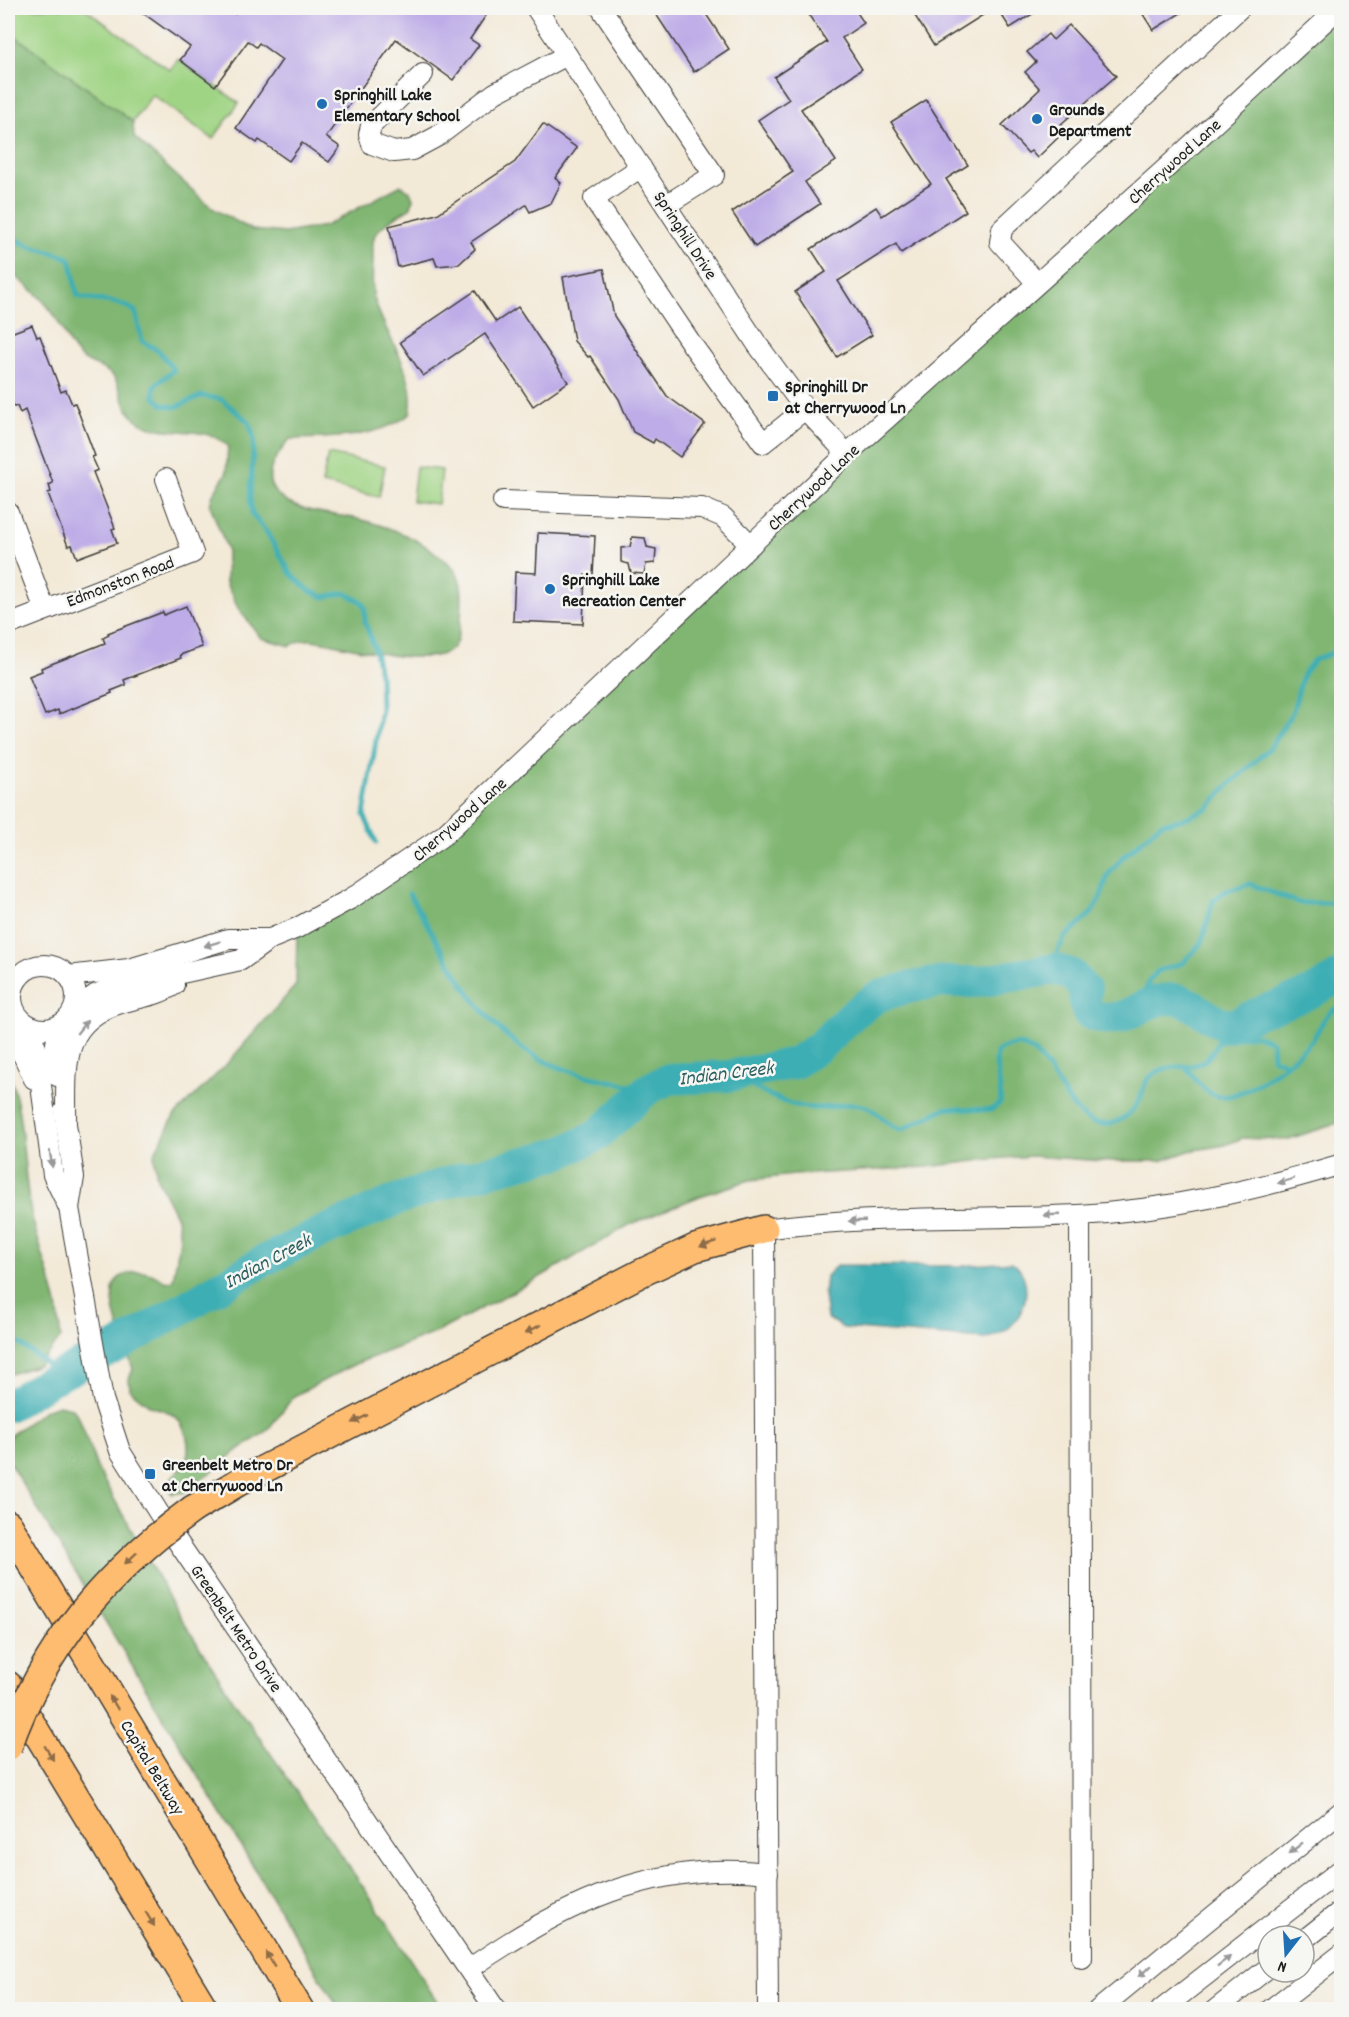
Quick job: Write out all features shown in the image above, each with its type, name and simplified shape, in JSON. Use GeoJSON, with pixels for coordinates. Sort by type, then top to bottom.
{"type":"FeatureCollection","features":[{"type":"Feature","properties":{"kind":"highway"},"geometry":{"type":"LineString","coordinates":[[8,1747],[38,1678],[63,1636],[90,1602],[152,1539],[193,1509],[237,1483],[641,1273],[695,1248],[764,1229]]}},
{"type":"Feature","properties":{"kind":"highway","name":"Capital Beltway"},"geometry":{"type":"LineString","coordinates":[[8,1524],[300,2010]]}},
{"type":"Feature","properties":{"kind":"highway"},"geometry":{"type":"LineString","coordinates":[[8,1685],[205,2010]]}},
{"type":"Feature","properties":{"kind":"street","name":"Springhill Drive"},"geometry":{"type":"LineString","coordinates":[[536,8],[757,344],[805,409],[847,454]]}},
{"type":"Feature","properties":{"kind":"street"},"geometry":{"type":"LineString","coordinates":[[602,8],[714,175],[666,205]]}},
{"type":"Feature","properties":{"kind":"street"},"geometry":{"type":"LineString","coordinates":[[1037,283],[1000,242],[1002,229],[1240,8]]}},
{"type":"Feature","properties":{"kind":"street","name":"Cherrywood Lane"},"geometry":{"type":"LineString","coordinates":[[73,1011],[95,995],[109,989],[241,960],[270,939],[297,928],[352,898],[444,835],[847,454],[1172,163],[1339,8]]}},
{"type":"Feature","properties":{"kind":"street"},"geometry":{"type":"LineString","coordinates":[[423,74],[371,126],[369,134],[372,144],[394,152],[412,150],[438,135],[495,93],[567,55]]}},
{"type":"Feature","properties":{"kind":"street"},"geometry":{"type":"LineString","coordinates":[[641,167],[594,199],[693,346],[763,443],[805,409]]}},
{"type":"Feature","properties":{"kind":"street","name":"Edmonston Road"},"geometry":{"type":"LineString","coordinates":[[8,625],[193,552],[166,479]]}},
{"type":"Feature","properties":{"kind":"street"},"geometry":{"type":"LineString","coordinates":[[503,501],[702,508],[723,517],[751,545]]}},
{"type":"Feature","properties":{"kind":"street"},"geometry":{"type":"LineString","coordinates":[[8,512],[45,610]]}},
{"type":"Feature","properties":{"kind":"street","name":"Cherrywood Lane"},"geometry":{"type":"LineString","coordinates":[[68,976],[129,969],[228,939],[270,939]]}},
{"type":"Feature","properties":{"kind":"street"},"geometry":{"type":"LineString","coordinates":[[44,965],[62,970],[68,976],[76,992],[73,1011],[59,1026],[43,1029],[27,1025],[10,1005],[15,974],[44,965]]}},
{"type":"Feature","properties":{"kind":"street"},"geometry":{"type":"LineString","coordinates":[[66,1124],[68,1055],[80,1028],[104,1008],[166,990],[193,972]]}},
{"type":"Feature","properties":{"kind":"street","name":"Greenbelt Metro Drive"},"geometry":{"type":"LineString","coordinates":[[27,1025],[36,1048],[53,1175],[69,1208],[102,1399],[120,1451],[167,1526],[496,2010]]}},
{"type":"Feature","properties":{"kind":"street","name":"Greenbelt Metro Drive"},"geometry":{"type":"LineString","coordinates":[[59,1026],[54,1056],[74,1177],[69,1208]]}},
{"type":"Feature","properties":{"kind":"street"},"geometry":{"type":"LineString","coordinates":[[8,1032],[30,1067],[43,1106]]}},
{"type":"Feature","properties":{"kind":"street"},"geometry":{"type":"LineString","coordinates":[[768,2010],[764,1229],[810,1223],[1080,1215],[1211,1199],[1269,1186],[1341,1164]]}},
{"type":"Feature","properties":{"kind":"street"},"geometry":{"type":"LineString","coordinates":[[1080,1215],[1082,1958]]}},
{"type":"Feature","properties":{"kind":"street"},"geometry":{"type":"LineString","coordinates":[[1098,2010],[1341,1811]]}},
{"type":"Feature","properties":{"kind":"street"},"geometry":{"type":"LineString","coordinates":[[1161,2010],[1341,1869]]}},
{"type":"Feature","properties":{"kind":"street"},"geometry":{"type":"LineString","coordinates":[[469,1969],[525,1930],[577,1904],[621,1888],[695,1872],[742,1870],[768,1873]]}},
{"type":"Feature","properties":{"kind":"street"},"geometry":{"type":"LineString","coordinates":[[1316,1930],[1341,1910]]}},
{"type":"Feature","properties":{"kind":"street"},"geometry":{"type":"LineString","coordinates":[[1270,2010],[1341,1954]]}},
{"type":"Feature","properties":{"kind":"street"},"geometry":{"type":"LineString","coordinates":[[1215,2010],[1256,1978]]}},
{"type":"Feature","properties":{"kind":"green space"},"geometry":{"type":"Polygon","coordinates":[[[8,8],[84,8],[170,70],[178,59],[239,103],[213,139],[152,95],[133,122],[8,31],[8,8]]]}},
{"type":"Feature","properties":{"kind":"green space"},"geometry":{"type":"Polygon","coordinates":[[[1341,8],[1341,1122],[1286,1140],[1243,1138],[1225,1145],[1189,1151],[1161,1161],[1103,1161],[1032,1156],[927,1167],[793,1175],[750,1180],[700,1196],[629,1225],[535,1280],[437,1332],[355,1364],[294,1396],[266,1432],[241,1448],[186,1492],[172,1494],[167,1486],[187,1458],[186,1436],[181,1423],[176,1418],[168,1412],[149,1405],[130,1390],[129,1379],[133,1369],[118,1326],[113,1291],[118,1279],[136,1272],[149,1273],[166,1282],[173,1280],[180,1239],[177,1218],[157,1178],[154,1154],[174,1116],[224,1067],[296,985],[297,928],[394,872],[1341,8]]]}},
{"type":"Feature","properties":{"kind":"green space"},"geometry":{"type":"Polygon","coordinates":[[[8,31],[133,122],[134,137],[212,208],[252,230],[285,233],[325,226],[401,185],[410,191],[413,198],[411,207],[387,223],[375,235],[372,283],[379,312],[405,370],[411,399],[410,414],[369,433],[290,439],[272,465],[270,480],[277,494],[293,505],[387,527],[418,541],[447,562],[459,577],[462,595],[457,640],[449,651],[434,656],[414,657],[390,655],[311,640],[300,641],[290,646],[261,638],[238,608],[226,583],[227,549],[210,505],[213,494],[226,474],[228,446],[207,434],[158,429],[137,420],[128,410],[113,376],[78,355],[47,306],[32,290],[8,271],[8,31]]]}},
{"type":"Feature","properties":{"kind":"green space"},"geometry":{"type":"Polygon","coordinates":[[[328,454],[385,466],[379,497],[322,484],[328,454]]]}},
{"type":"Feature","properties":{"kind":"green space"},"geometry":{"type":"Polygon","coordinates":[[[416,467],[442,470],[438,504],[412,501],[416,467]]]}},
{"type":"Feature","properties":{"kind":"green space"},"geometry":{"type":"Polygon","coordinates":[[[8,1071],[18,1104],[31,1212],[56,1302],[61,1338],[38,1365],[8,1375],[8,1071]]]}},
{"type":"Feature","properties":{"kind":"green space"},"geometry":{"type":"Polygon","coordinates":[[[58,1405],[72,1408],[79,1417],[98,1470],[178,1613],[234,1701],[364,1888],[442,2009],[339,2009],[8,1460],[8,1437],[45,1410],[58,1405]]]}},
{"type":"Feature","properties":{"kind":"water"},"geometry":{"type":"Polygon","coordinates":[[[1012,1262],[1024,1277],[1026,1296],[1019,1315],[1013,1323],[1004,1332],[993,1337],[984,1339],[843,1328],[827,1318],[824,1295],[826,1276],[837,1265],[958,1266],[1012,1262]]]}},
{"type":"Feature","properties":{"kind":"building"},"geometry":{"type":"Polygon","coordinates":[[[136,8],[227,8],[235,14],[240,8],[491,8],[470,39],[479,45],[453,80],[396,39],[326,137],[340,147],[329,162],[302,143],[289,161],[259,140],[257,143],[236,128],[282,60],[259,43],[256,47],[248,41],[215,86],[180,60],[190,47],[136,8]]]}},
{"type":"Feature","properties":{"kind":"building"},"geometry":{"type":"Polygon","coordinates":[[[652,8],[702,8],[729,49],[694,72],[652,8]]]}},
{"type":"Feature","properties":{"kind":"building"},"geometry":{"type":"Polygon","coordinates":[[[804,8],[854,8],[864,23],[842,38],[862,69],[801,109],[836,161],[805,182],[820,204],[755,247],[732,212],[793,172],[758,120],[789,99],[774,77],[827,42],[804,8]]]}},
{"type":"Feature","properties":{"kind":"building"},"geometry":{"type":"Polygon","coordinates":[[[910,8],[994,8],[934,46],[910,8]]]}},
{"type":"Feature","properties":{"kind":"building"},"geometry":{"type":"Polygon","coordinates":[[[997,8],[1042,8],[1010,28],[997,8]]]}},
{"type":"Feature","properties":{"kind":"building"},"geometry":{"type":"Polygon","coordinates":[[[1139,8],[1189,8],[1153,30],[1139,8]]]}},
{"type":"Feature","properties":{"kind":"building"},"geometry":{"type":"Polygon","coordinates":[[[1069,25],[1116,76],[1061,124],[1066,130],[1037,158],[1031,151],[1028,153],[1002,125],[1040,89],[1025,72],[1036,62],[1027,52],[1048,34],[1053,40],[1069,25]]]}},
{"type":"Feature","properties":{"kind":"building"},"geometry":{"type":"Polygon","coordinates":[[[926,100],[968,165],[946,179],[966,211],[901,253],[896,244],[838,281],[872,335],[837,357],[795,292],[826,272],[811,249],[876,207],[882,216],[931,184],[891,122],[926,100]]]}},
{"type":"Feature","properties":{"kind":"building"},"geometry":{"type":"Polygon","coordinates":[[[543,124],[577,148],[555,178],[561,183],[551,203],[530,212],[526,205],[471,242],[475,249],[459,264],[437,266],[434,258],[398,267],[389,226],[437,214],[515,162],[543,124]]]}},
{"type":"Feature","properties":{"kind":"building"},"geometry":{"type":"Polygon","coordinates":[[[604,269],[614,316],[667,396],[705,424],[680,457],[655,439],[653,443],[633,432],[619,399],[590,356],[588,357],[574,341],[563,277],[604,269]]]}},
{"type":"Feature","properties":{"kind":"building"},"geometry":{"type":"Polygon","coordinates":[[[475,291],[496,322],[518,307],[568,382],[533,406],[485,334],[423,376],[400,342],[475,291]]]}},
{"type":"Feature","properties":{"kind":"building"},"geometry":{"type":"Polygon","coordinates":[[[32,325],[37,337],[40,336],[61,392],[66,390],[72,404],[75,403],[95,456],[92,457],[98,470],[93,472],[115,528],[112,529],[117,543],[77,558],[72,545],[68,546],[48,493],[51,492],[49,485],[53,483],[25,410],[20,413],[17,406],[14,407],[8,391],[8,334],[32,325]]]}},
{"type":"Feature","properties":{"kind":"building","name":"Springhill Lake Recreation Center"},"geometry":{"type":"Polygon","coordinates":[[[538,533],[595,536],[593,576],[585,575],[583,624],[513,621],[515,572],[536,573],[538,533]]]}},
{"type":"Feature","properties":{"kind":"building"},"geometry":{"type":"Polygon","coordinates":[[[632,537],[645,538],[647,547],[656,549],[655,563],[646,564],[644,574],[631,573],[629,564],[621,562],[621,548],[630,547],[632,537]]]}},
{"type":"Feature","properties":{"kind":"building"},"geometry":{"type":"Polygon","coordinates":[[[186,606],[202,647],[180,655],[181,658],[124,680],[126,685],[111,691],[112,693],[59,714],[58,710],[45,715],[29,676],[42,671],[41,668],[105,643],[103,638],[109,635],[108,633],[163,612],[164,615],[186,606]]]}},
{"type":"Feature","properties":{"kind":"waterway"},"geometry":{"type":"LineString","coordinates":[[8,234],[30,246],[69,258],[78,296],[114,302],[135,311],[142,341],[159,351],[174,370],[155,385],[154,396],[163,405],[176,407],[201,396],[221,399],[249,422],[254,439],[250,497],[252,514],[267,533],[291,574],[310,591],[324,597],[345,593],[362,602],[365,608],[365,622],[374,647],[380,675],[381,709],[364,815],[376,842]]}},
{"type":"Feature","properties":{"kind":"waterway"},"geometry":{"type":"LineString","coordinates":[[1054,969],[1057,952],[1065,937],[1091,914],[1100,899],[1108,875],[1122,858],[1162,823],[1181,820],[1208,808],[1228,786],[1270,748],[1293,711],[1303,674],[1314,660],[1342,649]]}},
{"type":"Feature","properties":{"kind":"waterway"},"geometry":{"type":"LineString","coordinates":[[1138,1010],[1149,981],[1158,971],[1183,963],[1202,942],[1213,901],[1224,892],[1250,884],[1299,903],[1342,903]]}},
{"type":"Feature","properties":{"kind":"waterway"},"geometry":{"type":"LineString","coordinates":[[409,894],[464,985],[479,1006],[516,1044],[538,1058],[564,1069],[648,1089]]}},
{"type":"Feature","properties":{"kind":"waterway","name":"Indian Creek"},"geometry":{"type":"LineString","coordinates":[[8,1406],[58,1376],[119,1346],[265,1260],[322,1232],[399,1199],[455,1180],[560,1153],[595,1137],[648,1089],[669,1079],[729,1076],[795,1063],[820,1046],[852,1015],[877,997],[906,988],[940,982],[977,982],[1054,969],[1071,974],[1086,991],[1084,1001],[1088,1013],[1101,1018],[1122,1017],[1148,1004],[1170,999],[1192,1005],[1211,1018],[1228,1025],[1301,997],[1321,988],[1342,974]]}},
{"type":"Feature","properties":{"kind":"waterway"},"geometry":{"type":"LineString","coordinates":[[1187,1068],[1200,1085],[1212,1094],[1228,1096],[1240,1092],[1282,1068],[1312,1040],[1327,1016],[1342,1007]]}},
{"type":"Feature","properties":{"kind":"waterway"},"geometry":{"type":"LineString","coordinates":[[729,1076],[793,1105],[816,1108],[847,1105],[867,1107],[901,1130],[946,1108],[991,1110],[1000,1103],[1001,1096],[996,1064],[997,1052],[1014,1045],[1027,1048],[1039,1057],[1070,1103],[1082,1115],[1096,1123],[1110,1124],[1128,1115],[1140,1099],[1147,1080],[1159,1071],[1199,1064],[1208,1057],[1224,1025]]}},
{"type":"Feature","properties":{"kind":"waterway"},"geometry":{"type":"LineString","coordinates":[[1219,1042],[1246,1036],[1266,1038],[1272,1042],[1273,1058],[1286,1063]]}},
{"type":"Feature","properties":{"kind":"waterway"},"geometry":{"type":"LineString","coordinates":[[8,1171],[8,1178]]}},
{"type":"Feature","properties":{"kind":"waterway"},"geometry":{"type":"LineString","coordinates":[[8,1334],[46,1363],[58,1376]]}},
{"type":"Feature","properties":{"kind":"place","name":"Springhill Lake Elementary School"},"geometry":{"type":"Point","coordinates":[322,104]}},
{"type":"Feature","properties":{"kind":"place","name":"Grounds Department"},"geometry":{"type":"Point","coordinates":[1037,119]}},
{"type":"Feature","properties":{"kind":"place","name":"Springhill Dr at Cherrywood Ln"},"geometry":{"type":"Point","coordinates":[773,396]}},
{"type":"Feature","properties":{"kind":"place","name":"Springhill Lake Recreation Center"},"geometry":{"type":"Point","coordinates":[550,589]}},
{"type":"Feature","properties":{"kind":"place","name":"Greenbelt Metro Dr at Cherrywood Ln"},"geometry":{"type":"Point","coordinates":[150,1474]}}]}
